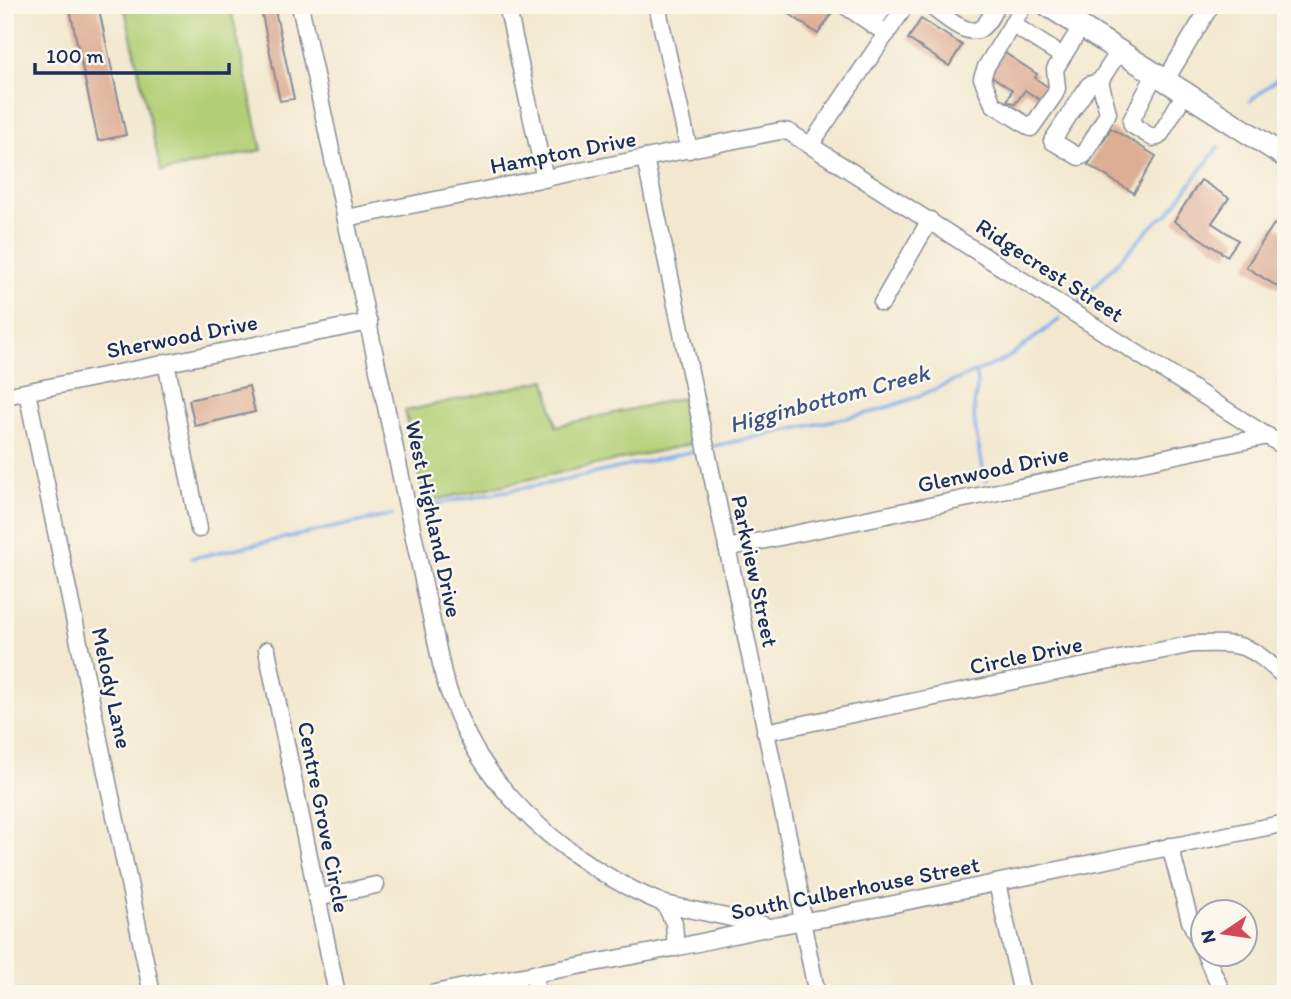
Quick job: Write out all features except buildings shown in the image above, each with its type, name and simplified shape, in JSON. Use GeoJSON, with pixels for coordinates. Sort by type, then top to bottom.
{"type":"FeatureCollection","features":[{"type":"Feature","properties":{"kind":"main road"},"geometry":{"type":"LineString","coordinates":[[1047,5],[1286,157]]}},
{"type":"Feature","properties":{"kind":"street","name":"West Highland Drive"},"geometry":{"type":"LineString","coordinates":[[300,5],[444,677],[466,731],[485,765],[502,787],[549,835],[593,866],[628,887],[665,904],[769,926]]}},
{"type":"Feature","properties":{"kind":"street"},"geometry":{"type":"LineString","coordinates":[[507,5],[545,179]]}},
{"type":"Feature","properties":{"kind":"street"},"geometry":{"type":"LineString","coordinates":[[657,5],[689,150]]}},
{"type":"Feature","properties":{"kind":"street"},"geometry":{"type":"LineString","coordinates":[[844,5],[887,34]]}},
{"type":"Feature","properties":{"kind":"street"},"geometry":{"type":"LineString","coordinates":[[872,24],[885,5]]}},
{"type":"Feature","properties":{"kind":"street"},"geometry":{"type":"LineString","coordinates":[[811,144],[906,5]]}},
{"type":"Feature","properties":{"kind":"street"},"geometry":{"type":"LineString","coordinates":[[929,5],[971,30],[980,29],[997,5]]}},
{"type":"Feature","properties":{"kind":"street"},"geometry":{"type":"LineString","coordinates":[[1024,5],[982,78],[993,104],[1079,157],[1083,155],[1108,113],[1100,80]]}},
{"type":"Feature","properties":{"kind":"street"},"geometry":{"type":"LineString","coordinates":[[1185,93],[1158,137],[1153,138],[1132,125],[1131,121],[1211,5]]}},
{"type":"Feature","properties":{"kind":"street"},"geometry":{"type":"LineString","coordinates":[[1012,24],[1062,56]]}},
{"type":"Feature","properties":{"kind":"street"},"geometry":{"type":"LineString","coordinates":[[1031,128],[1055,94],[1055,69],[1081,27]]}},
{"type":"Feature","properties":{"kind":"street"},"geometry":{"type":"LineString","coordinates":[[1052,141],[1089,85],[1100,80],[1119,51]]}},
{"type":"Feature","properties":{"kind":"street","name":"Hampton Drive"},"geometry":{"type":"LineString","coordinates":[[346,218],[780,131],[789,132]]}},
{"type":"Feature","properties":{"kind":"street","name":"Ridgecrest Street"},"geometry":{"type":"LineString","coordinates":[[789,132],[1285,446]]}},
{"type":"Feature","properties":{"kind":"street","name":"Parkview Street"},"geometry":{"type":"LineString","coordinates":[[645,159],[800,893],[802,921],[817,994]]}},
{"type":"Feature","properties":{"kind":"street"},"geometry":{"type":"LineString","coordinates":[[882,303],[930,220]]}},
{"type":"Feature","properties":{"kind":"street","name":"Sherwood Drive"},"geometry":{"type":"LineString","coordinates":[[5,396],[369,322]]}},
{"type":"Feature","properties":{"kind":"street"},"geometry":{"type":"LineString","coordinates":[[166,362],[199,529]]}},
{"type":"Feature","properties":{"kind":"street","name":"Melody Lane"},"geometry":{"type":"LineString","coordinates":[[27,392],[152,994]]}},
{"type":"Feature","properties":{"kind":"street","name":"Glenwood Drive"},"geometry":{"type":"LineString","coordinates":[[727,548],[1268,436]]}},
{"type":"Feature","properties":{"kind":"street","name":"Circle Drive"},"geometry":{"type":"LineString","coordinates":[[765,732],[1193,644],[1233,643],[1257,651],[1286,678]]}},
{"type":"Feature","properties":{"kind":"street","name":"Centre Grove Circle"},"geometry":{"type":"LineString","coordinates":[[267,650],[337,994]]}},
{"type":"Feature","properties":{"kind":"street","name":"South Culberhouse Street"},"geometry":{"type":"LineString","coordinates":[[431,994],[676,948],[769,926],[826,918],[1286,823]]}},
{"type":"Feature","properties":{"kind":"street"},"geometry":{"type":"LineString","coordinates":[[1170,846],[1190,921]]}},
{"type":"Feature","properties":{"kind":"street"},"geometry":{"type":"LineString","coordinates":[[997,883],[1022,994]]}},
{"type":"Feature","properties":{"kind":"street"},"geometry":{"type":"LineString","coordinates":[[317,898],[376,885]]}},
{"type":"Feature","properties":{"kind":"street"},"geometry":{"type":"LineString","coordinates":[[665,904],[674,923],[676,948]]}},
{"type":"Feature","properties":{"kind":"street"},"geometry":{"type":"LineString","coordinates":[[1211,968],[1223,994]]}},
{"type":"Feature","properties":{"kind":"street"},"geometry":{"type":"LineString","coordinates":[[533,973],[538,994]]}},
{"type":"Feature","properties":{"kind":"green space"},"geometry":{"type":"Polygon","coordinates":[[[124,5],[230,5],[262,150],[161,172],[124,5]]]}},
{"type":"Feature","properties":{"kind":"green space"},"geometry":{"type":"Polygon","coordinates":[[[546,380],[556,426],[681,398],[692,444],[425,502],[405,411],[546,380]]]}},
{"type":"Feature","properties":{"kind":"waterway","name":"Higginbottom Creek"},"geometry":{"type":"LineString","coordinates":[[1250,101],[1278,78],[1286,75]]}},
{"type":"Feature","properties":{"kind":"waterway","name":"Higginbottom Creek"},"geometry":{"type":"LineString","coordinates":[[1079,303],[1158,220],[1168,214],[1219,146]]}},
{"type":"Feature","properties":{"kind":"waterway","name":"Higginbottom Creek"},"geometry":{"type":"LineString","coordinates":[[714,446],[873,412],[909,400],[1006,359],[1060,319]]}},
{"type":"Feature","properties":{"kind":"waterway"},"geometry":{"type":"LineString","coordinates":[[975,372],[975,428],[986,481]]}},
{"type":"Feature","properties":{"kind":"waterway","name":"Higginbottom Creek"},"geometry":{"type":"LineString","coordinates":[[422,508],[694,451]]}},
{"type":"Feature","properties":{"kind":"waterway","name":"Higginbottom Creek"},"geometry":{"type":"LineString","coordinates":[[192,558],[392,515]]}}]}
